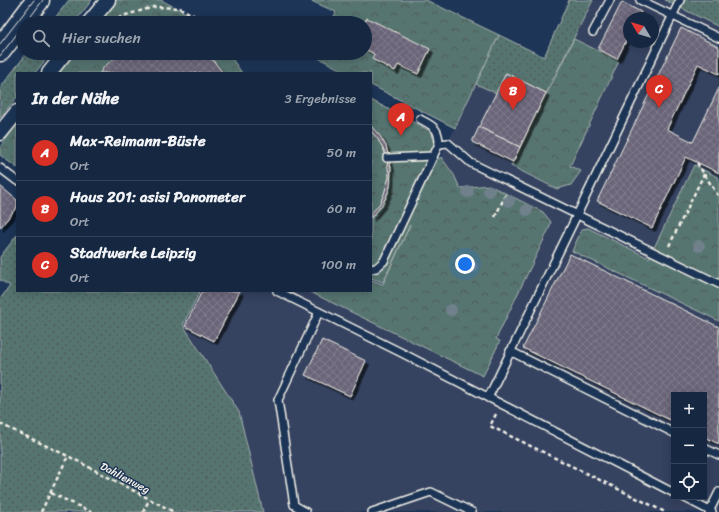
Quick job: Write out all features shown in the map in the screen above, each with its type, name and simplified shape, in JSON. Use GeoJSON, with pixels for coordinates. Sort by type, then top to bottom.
{"type":"FeatureCollection","features":[{"type":"Feature","properties":{"kind":"main road"},"geometry":{"type":"LineString","coordinates":[[26,16],[38,0]]}},
{"type":"Feature","properties":{"kind":"main road"},"geometry":{"type":"LineString","coordinates":[[0,50],[16,29]]}},
{"type":"Feature","properties":{"kind":"street"},"geometry":{"type":"LineString","coordinates":[[95,16],[108,0]]}},
{"type":"Feature","properties":{"kind":"street"},"geometry":{"type":"LineString","coordinates":[[50,72],[59,60]]}},
{"type":"Feature","properties":{"kind":"street"},"geometry":{"type":"LineString","coordinates":[[0,133],[16,113]]}},
{"type":"Feature","properties":{"kind":"lane"},"geometry":{"type":"LineString","coordinates":[[593,32],[610,0]]}},
{"type":"Feature","properties":{"kind":"lane"},"geometry":{"type":"LineString","coordinates":[[640,0],[719,38]]}},
{"type":"Feature","properties":{"kind":"lane"},"geometry":{"type":"LineString","coordinates":[[488,398],[680,0]]}},
{"type":"Feature","properties":{"kind":"lane"},"geometry":{"type":"LineString","coordinates":[[372,269],[376,268],[384,261],[439,144],[439,136],[436,129],[420,119]]}},
{"type":"Feature","properties":{"kind":"lane"},"geometry":{"type":"LineString","coordinates":[[439,144],[448,143],[471,163],[719,284]]}},
{"type":"Feature","properties":{"kind":"lane"},"geometry":{"type":"LineString","coordinates":[[387,158],[433,156]]}},
{"type":"Feature","properties":{"kind":"lane"},"geometry":{"type":"LineString","coordinates":[[0,168],[16,180]]}},
{"type":"Feature","properties":{"kind":"lane"},"geometry":{"type":"LineString","coordinates":[[279,292],[671,490]]}},
{"type":"Feature","properties":{"kind":"lane"},"geometry":{"type":"LineString","coordinates":[[306,512],[294,505],[278,400],[319,312]]}},
{"type":"Feature","properties":{"kind":"lane"},"geometry":{"type":"LineString","coordinates":[[510,352],[671,432]]}},
{"type":"Feature","properties":{"kind":"lane"},"geometry":{"type":"LineString","coordinates":[[707,449],[719,455]]}},
{"type":"Feature","properties":{"kind":"lane"},"geometry":{"type":"LineString","coordinates":[[372,512],[431,492],[472,512]]}},
{"type":"Feature","properties":{"kind":"lane"},"geometry":{"type":"LineString","coordinates":[[688,500],[710,512],[719,492]]}},
{"type":"Feature","properties":{"kind":"path"},"geometry":{"type":"LineString","coordinates":[[124,16],[154,7],[180,8],[195,16]]}},
{"type":"Feature","properties":{"kind":"path"},"geometry":{"type":"LineString","coordinates":[[697,163],[719,197]]}},
{"type":"Feature","properties":{"kind":"path"},"geometry":{"type":"LineString","coordinates":[[669,246],[704,174]]}},
{"type":"Feature","properties":{"kind":"path"},"geometry":{"type":"LineString","coordinates":[[495,217],[512,183]]}},
{"type":"Feature","properties":{"kind":"path"},"geometry":{"type":"LineString","coordinates":[[500,404],[490,426],[665,512]]}},
{"type":"Feature","properties":{"kind":"path","name":"Dahlienweg"},"geometry":{"type":"LineString","coordinates":[[0,424],[68,456],[174,512]]}},
{"type":"Feature","properties":{"kind":"path"},"geometry":{"type":"LineString","coordinates":[[41,512],[68,456]]}},
{"type":"Feature","properties":{"kind":"path"},"geometry":{"type":"LineString","coordinates":[[50,493],[91,512]]}},
{"type":"Feature","properties":{"kind":"path"},"geometry":{"type":"LineString","coordinates":[[143,512],[149,500]]}},
{"type":"Feature","properties":{"kind":"shaded area"},"geometry":{"type":"Polygon","coordinates":[[[569,0],[719,0],[719,512],[263,512],[239,412],[183,325],[200,292],[372,292],[372,280],[383,284],[499,35],[544,57],[569,0]]]}},
{"type":"Feature","properties":{"kind":"green space"},"geometry":{"type":"Polygon","coordinates":[[[69,0],[92,0],[79,16],[56,16],[69,0]]]}},
{"type":"Feature","properties":{"kind":"green space"},"geometry":{"type":"Polygon","coordinates":[[[113,0],[161,0],[192,16],[101,16],[113,0]]]}},
{"type":"Feature","properties":{"kind":"green space"},"geometry":{"type":"Polygon","coordinates":[[[309,0],[426,0],[499,35],[455,128],[372,86],[372,72],[345,72],[323,60],[372,60],[372,16],[334,16],[336,12],[309,0]]]}},
{"type":"Feature","properties":{"kind":"green space"},"geometry":{"type":"Polygon","coordinates":[[[569,0],[593,0],[546,93],[506,73],[496,93],[476,84],[499,35],[544,57],[569,0]]]}},
{"type":"Feature","properties":{"kind":"green space"},"geometry":{"type":"Polygon","coordinates":[[[665,0],[719,0],[719,27],[665,0]]]}},
{"type":"Feature","properties":{"kind":"green space"},"geometry":{"type":"Polygon","coordinates":[[[574,39],[619,61],[570,166],[581,171],[571,185],[557,189],[511,166],[574,39]]]}},
{"type":"Feature","properties":{"kind":"green space"},"geometry":{"type":"Polygon","coordinates":[[[22,60],[45,60],[36,72],[16,72],[16,98],[0,118],[0,88],[22,60]]]}},
{"type":"Feature","properties":{"kind":"green space"},"geometry":{"type":"Polygon","coordinates":[[[67,60],[233,60],[241,72],[58,72],[67,60]]]}},
{"type":"Feature","properties":{"kind":"green space"},"geometry":{"type":"Polygon","coordinates":[[[372,101],[432,132],[435,152],[439,159],[441,157],[454,175],[460,188],[489,185],[543,212],[551,222],[496,339],[500,341],[483,376],[310,292],[372,292],[372,280],[383,284],[410,225],[383,282],[372,278],[372,101]]]}},
{"type":"Feature","properties":{"kind":"green space"},"geometry":{"type":"Polygon","coordinates":[[[16,126],[16,167],[0,155],[0,147],[16,126]]]}},
{"type":"Feature","properties":{"kind":"green space"},"geometry":{"type":"Polygon","coordinates":[[[694,165],[719,178],[719,321],[572,251],[582,229],[588,228],[649,258],[694,165]]]}},
{"type":"Feature","properties":{"kind":"green space"},"geometry":{"type":"Polygon","coordinates":[[[16,236],[16,292],[200,292],[183,325],[239,412],[263,512],[0,512],[0,299],[10,286],[0,280],[0,257],[16,236]]]}},
{"type":"Feature","properties":{"kind":"building"},"geometry":{"type":"Polygon","coordinates":[[[622,2],[641,12],[623,12],[623,47],[617,59],[598,49],[622,2]]]}},
{"type":"Feature","properties":{"kind":"building"},"geometry":{"type":"Polygon","coordinates":[[[372,20],[430,49],[418,74],[398,65],[395,71],[372,59],[374,54],[372,53],[372,20]]]}},
{"type":"Feature","properties":{"kind":"building"},"geometry":{"type":"Polygon","coordinates":[[[681,28],[719,47],[719,74],[698,64],[667,129],[693,142],[719,88],[719,173],[686,157],[652,228],[597,201],[681,28]]]}},
{"type":"Feature","properties":{"kind":"building"},"geometry":{"type":"Polygon","coordinates":[[[112,60],[213,60],[222,72],[101,72],[112,60]]]}},
{"type":"Feature","properties":{"kind":"building"},"geometry":{"type":"Polygon","coordinates":[[[506,73],[546,93],[520,147],[479,127],[506,73]]]}},
{"type":"Feature","properties":{"kind":"building"},"geometry":{"type":"Polygon","coordinates":[[[372,127],[386,146],[391,168],[390,187],[382,205],[372,217],[372,213],[380,203],[384,194],[389,177],[387,158],[377,138],[372,132],[372,127]]]}},
{"type":"Feature","properties":{"kind":"building"},"geometry":{"type":"Polygon","coordinates":[[[479,127],[520,147],[513,162],[472,142],[479,127]]]}},
{"type":"Feature","properties":{"kind":"building"},"geometry":{"type":"Polygon","coordinates":[[[0,186],[16,199],[16,208],[0,228],[0,186]]]}},
{"type":"Feature","properties":{"kind":"building"},"geometry":{"type":"Polygon","coordinates":[[[570,254],[719,327],[719,444],[707,438],[707,392],[671,392],[671,421],[523,348],[570,254]]]}},
{"type":"Feature","properties":{"kind":"building"},"geometry":{"type":"Polygon","coordinates":[[[202,292],[239,292],[214,341],[185,326],[202,292]]]}},
{"type":"Feature","properties":{"kind":"building"},"geometry":{"type":"Polygon","coordinates":[[[322,340],[366,361],[350,396],[305,375],[322,340]]]}},
{"type":"Feature","properties":{"kind":"tram line"},"geometry":{"type":"LineString","coordinates":[[22,16],[34,0]]}},
{"type":"Feature","properties":{"kind":"tram line"},"geometry":{"type":"LineString","coordinates":[[31,16],[43,0]]}},
{"type":"Feature","properties":{"kind":"tram line"},"geometry":{"type":"LineString","coordinates":[[0,44],[16,23]]}},
{"type":"Feature","properties":{"kind":"tram line"},"geometry":{"type":"LineString","coordinates":[[0,56],[16,35]]}},
{"type":"Feature","properties":{"kind":"place","name":"Stadtwerke Leipzig"},"geometry":{"type":"Point","coordinates":[659,108]}},
{"type":"Feature","properties":{"kind":"place","name":"Haus 201: asisi Panometer"},"geometry":{"type":"Point","coordinates":[513,110]}},
{"type":"Feature","properties":{"kind":"place","name":"Max-Reimann-Büste"},"geometry":{"type":"Point","coordinates":[401,136]}}]}
